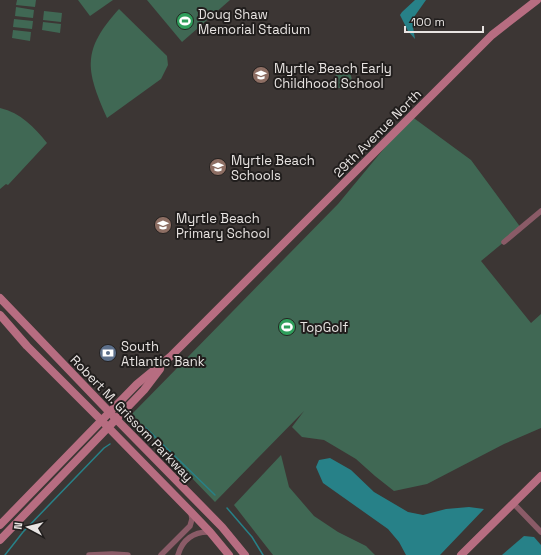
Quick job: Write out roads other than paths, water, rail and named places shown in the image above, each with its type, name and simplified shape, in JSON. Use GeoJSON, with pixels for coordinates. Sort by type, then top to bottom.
{"type":"FeatureCollection","features":[{"type":"Feature","properties":{"kind":"main road","name":"29th Avenue North"},"geometry":{"type":"LineString","coordinates":[[0,525],[136,384],[171,356],[492,35],[537,0]]}},
{"type":"Feature","properties":{"kind":"main road","name":"Robert M. Grissom Parkway"},"geometry":{"type":"LineString","coordinates":[[0,298],[222,527],[245,555]]}},
{"type":"Feature","properties":{"kind":"main road","name":"Robert M. Grissom Parkway"},"geometry":{"type":"LineString","coordinates":[[0,315],[27,346],[191,512],[229,555]]}},
{"type":"Feature","properties":{"kind":"main road","name":"29th Avenue North"},"geometry":{"type":"LineString","coordinates":[[0,540],[144,390],[171,356]]}},
{"type":"Feature","properties":{"kind":"main road"},"geometry":{"type":"LineString","coordinates":[[461,555],[541,476]]}},
{"type":"Feature","properties":{"kind":"street"},"geometry":{"type":"LineString","coordinates":[[504,242],[541,211]]}},
{"type":"Feature","properties":{"kind":"street"},"geometry":{"type":"LineString","coordinates":[[513,503],[541,532]]}},
{"type":"Feature","properties":{"kind":"street"},"geometry":{"type":"LineString","coordinates":[[161,555],[190,526],[192,520],[191,512]]}},
{"type":"Feature","properties":{"kind":"street"},"geometry":{"type":"LineString","coordinates":[[174,555],[179,552],[194,534],[202,531],[210,532]]}},
{"type":"Feature","properties":{"kind":"street"},"geometry":{"type":"LineString","coordinates":[[90,555],[128,555]]}},
{"type":"Feature","properties":{"kind":"water"},"geometry":{"type":"Polygon","coordinates":[[[415,0],[426,0],[414,17],[413,27],[415,39],[408,31],[400,15],[415,0]]]}},
{"type":"Feature","properties":{"kind":"water"},"geometry":{"type":"Polygon","coordinates":[[[330,458],[351,470],[374,492],[408,512],[423,515],[446,509],[469,507],[484,509],[440,555],[406,555],[399,542],[388,529],[323,483],[316,467],[319,460],[330,458]]]}},
{"type":"Feature","properties":{"kind":"water"},"geometry":{"type":"Polygon","coordinates":[[[524,536],[534,537],[541,545],[541,555],[502,555],[524,536]]]}},
{"type":"Feature","properties":{"kind":"waterway"},"geometry":{"type":"LineString","coordinates":[[145,427],[215,495]]}},
{"type":"Feature","properties":{"kind":"waterway"},"geometry":{"type":"LineString","coordinates":[[5,555],[23,532],[104,448],[110,444]]}},
{"type":"Feature","properties":{"kind":"waterway"},"geometry":{"type":"LineString","coordinates":[[227,508],[252,537],[263,555]]}},
{"type":"Feature","properties":{"kind":"place","name":"Doug Shaw Memorial Stadium"},"geometry":{"type":"Point","coordinates":[185,21]}},
{"type":"Feature","properties":{"kind":"place","name":"Myrtle Beach Early Childhood School"},"geometry":{"type":"Point","coordinates":[261,75]}},
{"type":"Feature","properties":{"kind":"place","name":"Myrtle Beach Schools"},"geometry":{"type":"Point","coordinates":[218,167]}},
{"type":"Feature","properties":{"kind":"place","name":"Myrtle Beach Primary School"},"geometry":{"type":"Point","coordinates":[163,225]}},
{"type":"Feature","properties":{"kind":"place","name":"TopGolf"},"geometry":{"type":"Point","coordinates":[287,327]}},
{"type":"Feature","properties":{"kind":"place","name":"South Atlantic Bank"},"geometry":{"type":"Point","coordinates":[108,353]}}]}
